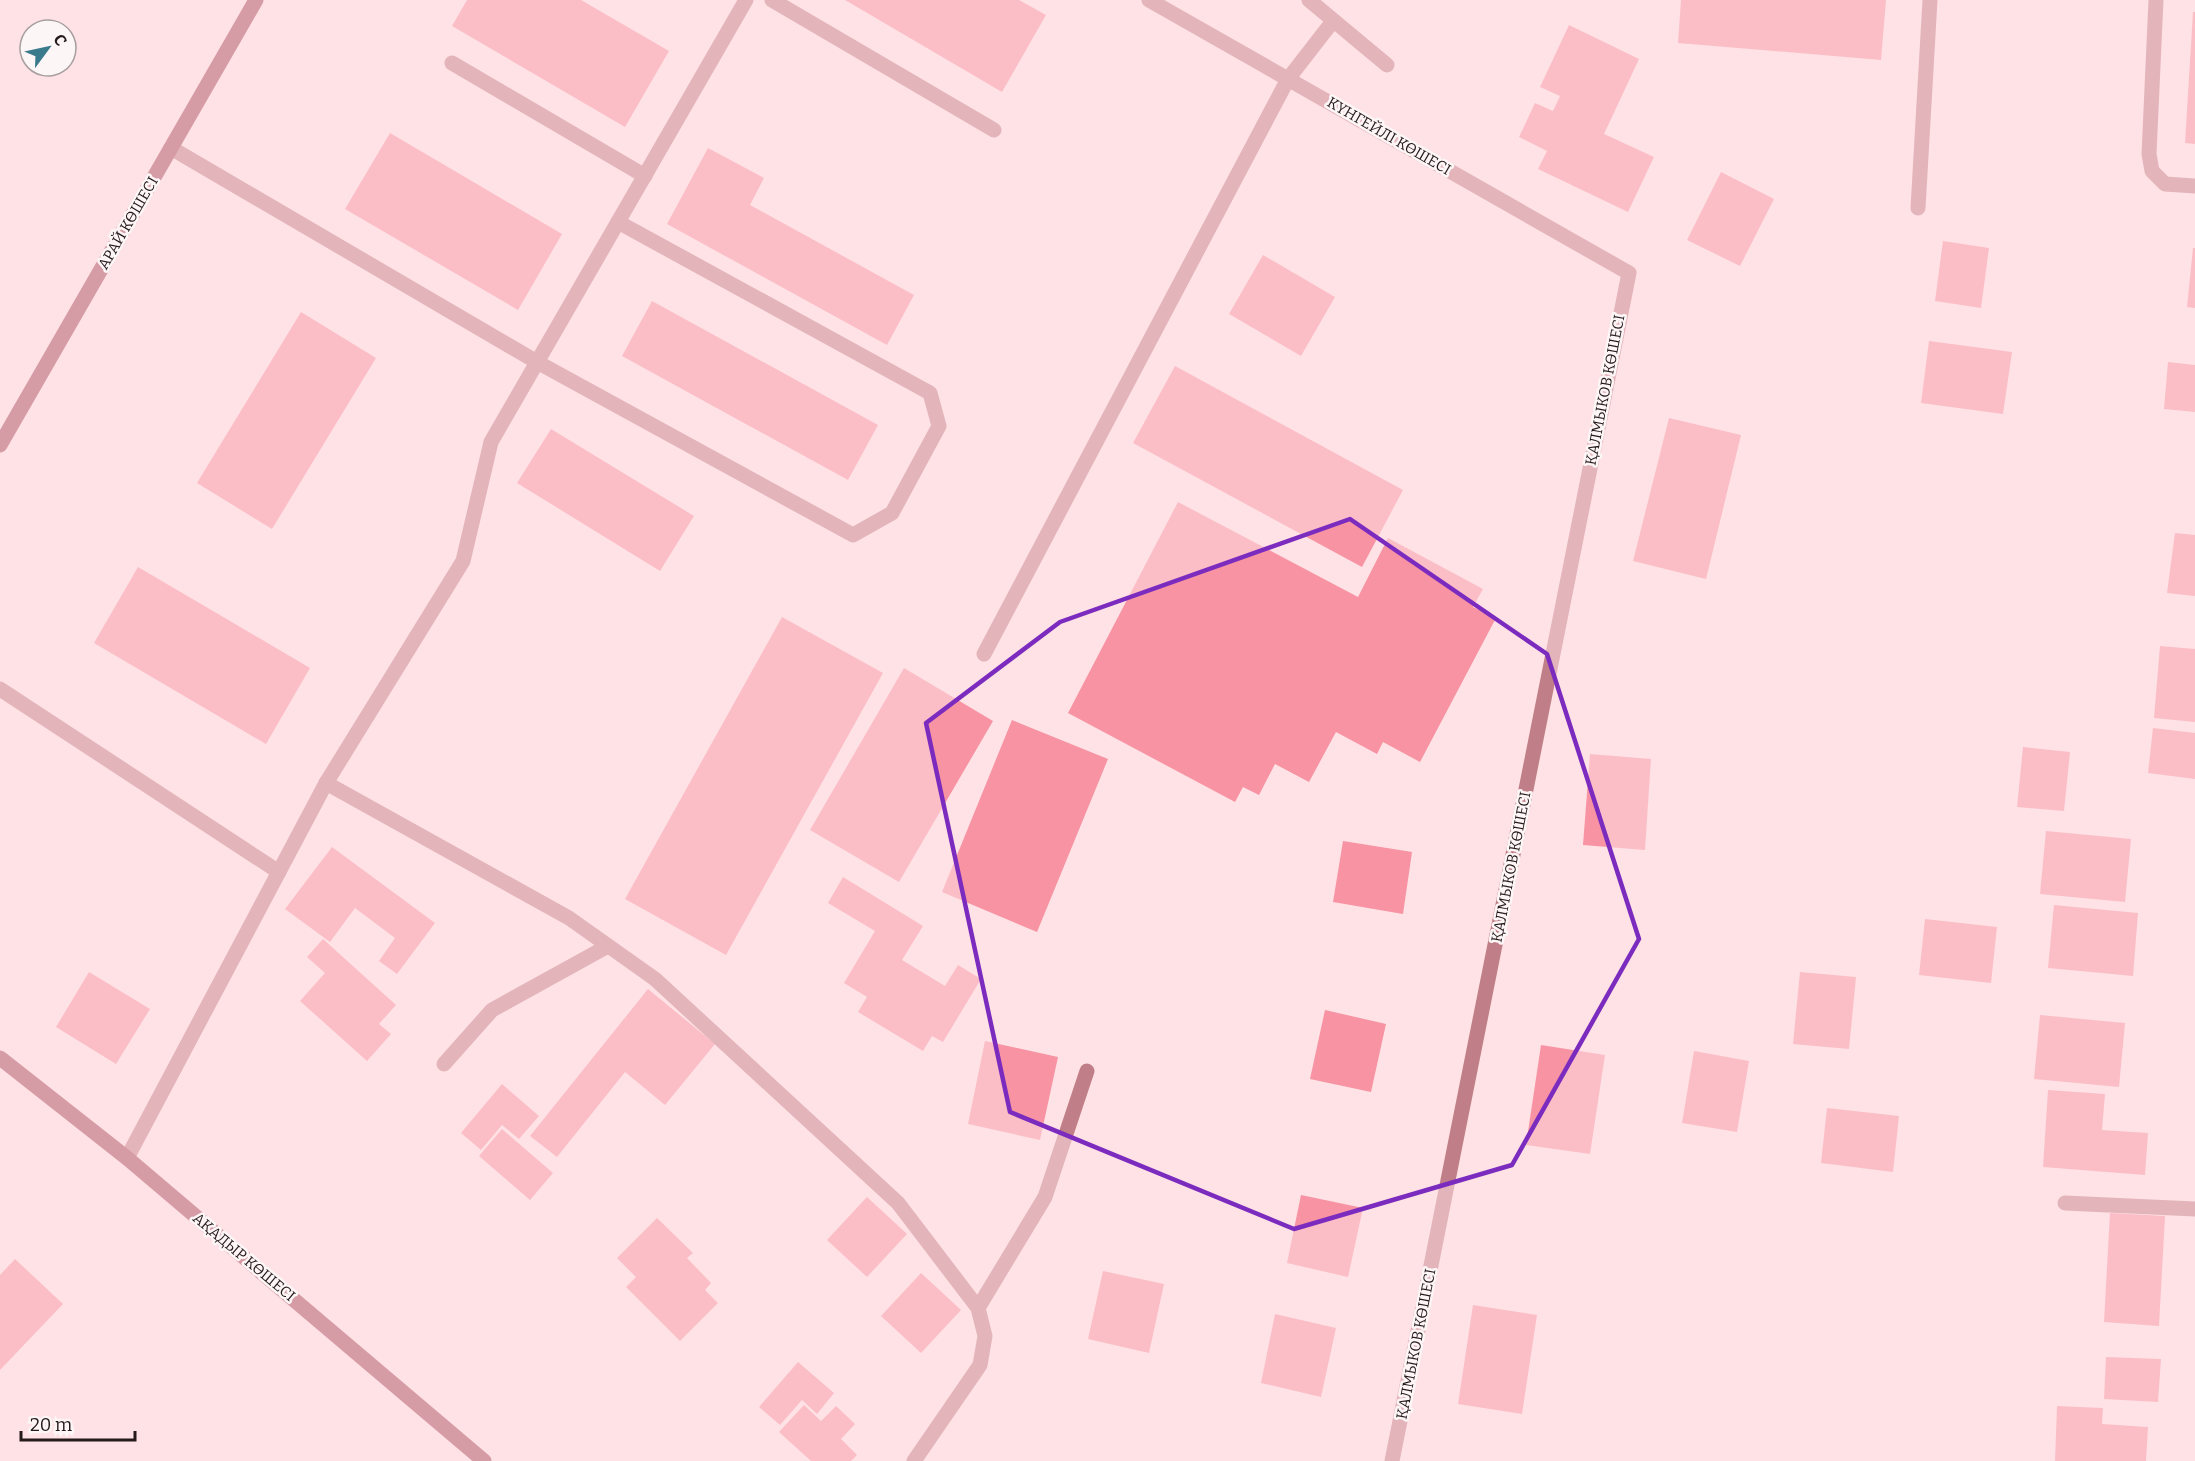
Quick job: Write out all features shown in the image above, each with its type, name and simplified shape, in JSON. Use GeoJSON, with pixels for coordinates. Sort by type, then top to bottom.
{"type":"FeatureCollection","features":[{"type":"Feature","properties":{"kind":"street","name":"АРАЙ КӨШЕСІ"},"geometry":{"type":"LineString","coordinates":[[0,445],[256,0]]}},
{"type":"Feature","properties":{"kind":"street"},"geometry":{"type":"LineString","coordinates":[[127,1158],[326,783],[462,561],[491,442],[746,0]]}},
{"type":"Feature","properties":{"kind":"street"},"geometry":{"type":"LineString","coordinates":[[772,0],[994,130]]}},
{"type":"Feature","properties":{"kind":"street","name":"КҮНГЕЙЛІ КӨШЕСІ"},"geometry":{"type":"LineString","coordinates":[[1149,0],[1629,273]]}},
{"type":"Feature","properties":{"kind":"street"},"geometry":{"type":"LineString","coordinates":[[1310,0],[1387,65]]}},
{"type":"Feature","properties":{"kind":"street"},"geometry":{"type":"LineString","coordinates":[[1918,208],[1930,0]]}},
{"type":"Feature","properties":{"kind":"street"},"geometry":{"type":"LineString","coordinates":[[2156,0],[2149,154],[2152,171],[2164,184],[2195,186]]}},
{"type":"Feature","properties":{"kind":"street"},"geometry":{"type":"LineString","coordinates":[[984,654],[1288,79],[1333,21]]}},
{"type":"Feature","properties":{"kind":"street"},"geometry":{"type":"LineString","coordinates":[[452,63],[645,176]]}},
{"type":"Feature","properties":{"kind":"street"},"geometry":{"type":"LineString","coordinates":[[171,148],[537,362],[853,535],[892,513],[939,426],[930,393],[618,222]]}},
{"type":"Feature","properties":{"kind":"street","name":"ҚАЛМЫКОВ КӨШЕСІ"},"geometry":{"type":"LineString","coordinates":[[1392,1461],[1629,273]]}},
{"type":"Feature","properties":{"kind":"street"},"geometry":{"type":"LineString","coordinates":[[0,688],[279,872]]}},
{"type":"Feature","properties":{"kind":"street"},"geometry":{"type":"LineString","coordinates":[[326,783],[569,918],[655,979],[898,1203],[978,1308],[985,1336],[980,1365],[914,1461]]}},
{"type":"Feature","properties":{"kind":"street"},"geometry":{"type":"LineString","coordinates":[[444,1064],[492,1010],[608,946]]}},
{"type":"Feature","properties":{"kind":"street","name":"АҚАДЫР КӨШЕСІ"},"geometry":{"type":"LineString","coordinates":[[0,1058],[127,1158],[484,1461]]}},
{"type":"Feature","properties":{"kind":"street"},"geometry":{"type":"LineString","coordinates":[[978,1308],[1045,1197],[1087,1071]]}},
{"type":"Feature","properties":{"kind":"street"},"geometry":{"type":"LineString","coordinates":[[2065,1203],[2195,1209]]}},
{"type":"Feature","properties":{"kind":"highlighted area"},"geometry":{"type":"Polygon","coordinates":[[[1350,519],[1547,654],[1639,939],[1512,1165],[1294,1229],[1010,1112],[926,723],[1060,622],[1350,519]]]}},
{"type":"Feature","properties":{"kind":"building"},"geometry":{"type":"Polygon","coordinates":[[[467,0],[581,0],[669,51],[625,127],[452,26],[467,0]]]}},
{"type":"Feature","properties":{"kind":"building"},"geometry":{"type":"Polygon","coordinates":[[[845,0],[1019,0],[1046,15],[1002,92],[845,0]]]}},
{"type":"Feature","properties":{"kind":"building"},"geometry":{"type":"Polygon","coordinates":[[[1681,0],[1886,0],[1881,60],[1678,43],[1681,0]]]}},
{"type":"Feature","properties":{"kind":"building"},"geometry":{"type":"Polygon","coordinates":[[[2193,12],[2195,12],[2195,144],[2185,143],[2193,12]]]}},
{"type":"Feature","properties":{"kind":"building"},"geometry":{"type":"Polygon","coordinates":[[[1569,25],[1639,59],[1604,134],[1654,157],[1628,212],[1538,169],[1547,151],[1519,137],[1535,103],[1553,111],[1560,96],[1540,87],[1569,25]]]}},
{"type":"Feature","properties":{"kind":"building"},"geometry":{"type":"Polygon","coordinates":[[[390,133],[562,234],[518,310],[345,209],[390,133]]]}},
{"type":"Feature","properties":{"kind":"building"},"geometry":{"type":"Polygon","coordinates":[[[708,148],[764,178],[750,205],[914,295],[887,345],[667,224],[708,148]]]}},
{"type":"Feature","properties":{"kind":"building"},"geometry":{"type":"Polygon","coordinates":[[[1721,172],[1774,199],[1740,266],[1687,240],[1721,172]]]}},
{"type":"Feature","properties":{"kind":"building"},"geometry":{"type":"Polygon","coordinates":[[[1943,241],[1989,248],[1981,308],[1935,301],[1943,241]]]}},
{"type":"Feature","properties":{"kind":"building"},"geometry":{"type":"Polygon","coordinates":[[[2193,248],[2195,248],[2195,308],[2187,307],[2193,248]]]}},
{"type":"Feature","properties":{"kind":"building"},"geometry":{"type":"Polygon","coordinates":[[[1263,255],[1335,297],[1301,356],[1229,314],[1263,255]]]}},
{"type":"Feature","properties":{"kind":"building"},"geometry":{"type":"Polygon","coordinates":[[[652,301],[878,425],[848,480],[622,356],[652,301]]]}},
{"type":"Feature","properties":{"kind":"building"},"geometry":{"type":"Polygon","coordinates":[[[301,312],[376,358],[272,529],[197,483],[301,312]]]}},
{"type":"Feature","properties":{"kind":"building"},"geometry":{"type":"Polygon","coordinates":[[[1929,341],[2012,352],[2003,414],[1921,403],[1929,341]]]}},
{"type":"Feature","properties":{"kind":"building"},"geometry":{"type":"Polygon","coordinates":[[[2168,362],[2195,365],[2195,412],[2164,409],[2168,362]]]}},
{"type":"Feature","properties":{"kind":"building"},"geometry":{"type":"Polygon","coordinates":[[[1175,366],[1403,490],[1362,567],[1133,443],[1175,366]]]}},
{"type":"Feature","properties":{"kind":"building"},"geometry":{"type":"Polygon","coordinates":[[[1669,418],[1741,435],[1706,579],[1633,561],[1669,418]]]}},
{"type":"Feature","properties":{"kind":"building"},"geometry":{"type":"Polygon","coordinates":[[[551,429],[694,516],[660,571],[517,483],[551,429]]]}},
{"type":"Feature","properties":{"kind":"building"},"geometry":{"type":"Polygon","coordinates":[[[1178,502],[1358,597],[1388,538],[1483,589],[1473,607],[1496,618],[1420,762],[1383,742],[1377,754],[1336,732],[1309,782],[1275,764],[1259,795],[1243,787],[1235,802],[1068,713],[1178,502]]]}},
{"type":"Feature","properties":{"kind":"building"},"geometry":{"type":"Polygon","coordinates":[[[2175,533],[2195,535],[2195,596],[2167,593],[2175,533]]]}},
{"type":"Feature","properties":{"kind":"building"},"geometry":{"type":"Polygon","coordinates":[[[138,567],[310,668],[266,744],[94,643],[138,567]]]}},
{"type":"Feature","properties":{"kind":"building"},"geometry":{"type":"Polygon","coordinates":[[[782,617],[883,673],[726,955],[625,899],[782,617]]]}},
{"type":"Feature","properties":{"kind":"building"},"geometry":{"type":"Polygon","coordinates":[[[2160,646],[2195,649],[2195,722],[2154,718],[2160,646]]]}},
{"type":"Feature","properties":{"kind":"building"},"geometry":{"type":"Polygon","coordinates":[[[904,668],[993,721],[899,882],[810,830],[904,668]]]}},
{"type":"Feature","properties":{"kind":"building"},"geometry":{"type":"Polygon","coordinates":[[[1012,720],[1108,759],[1037,932],[942,892],[1012,720]]]}},
{"type":"Feature","properties":{"kind":"building"},"geometry":{"type":"Polygon","coordinates":[[[2153,728],[2195,733],[2195,779],[2148,773],[2153,728]]]}},
{"type":"Feature","properties":{"kind":"building"},"geometry":{"type":"Polygon","coordinates":[[[2023,747],[2070,752],[2064,811],[2017,807],[2023,747]]]}},
{"type":"Feature","properties":{"kind":"building"},"geometry":{"type":"Polygon","coordinates":[[[1590,754],[1651,759],[1645,850],[1583,845],[1590,754]]]}},
{"type":"Feature","properties":{"kind":"building"},"geometry":{"type":"Polygon","coordinates":[[[2046,831],[2131,839],[2125,902],[2040,894],[2046,831]]]}},
{"type":"Feature","properties":{"kind":"building"},"geometry":{"type":"Polygon","coordinates":[[[1343,841],[1412,852],[1403,914],[1333,902],[1343,841]]]}},
{"type":"Feature","properties":{"kind":"building"},"geometry":{"type":"Polygon","coordinates":[[[332,847],[435,923],[397,974],[379,961],[395,938],[355,908],[330,942],[285,909],[332,847]]]}},
{"type":"Feature","properties":{"kind":"building"},"geometry":{"type":"Polygon","coordinates":[[[843,877],[923,926],[902,960],[945,986],[958,965],[981,979],[943,1042],[932,1036],[923,1051],[858,1012],[867,997],[844,983],[875,931],[828,903],[843,877]]]}},
{"type":"Feature","properties":{"kind":"building"},"geometry":{"type":"Polygon","coordinates":[[[2054,905],[2138,913],[2133,976],[2048,968],[2054,905]]]}},
{"type":"Feature","properties":{"kind":"building"},"geometry":{"type":"Polygon","coordinates":[[[1925,919],[1997,927],[1991,983],[1919,975],[1925,919]]]}},
{"type":"Feature","properties":{"kind":"building"},"geometry":{"type":"Polygon","coordinates":[[[323,939],[396,1005],[379,1024],[391,1034],[367,1061],[300,1001],[325,973],[307,957],[323,939]]]}},
{"type":"Feature","properties":{"kind":"building"},"geometry":{"type":"Polygon","coordinates":[[[89,972],[150,1009],[116,1064],[56,1027],[89,972]]]}},
{"type":"Feature","properties":{"kind":"building"},"geometry":{"type":"Polygon","coordinates":[[[1800,972],[1856,977],[1849,1049],[1793,1044],[1800,972]]]}},
{"type":"Feature","properties":{"kind":"building"},"geometry":{"type":"Polygon","coordinates":[[[648,989],[715,1044],[665,1105],[625,1072],[557,1157],[530,1136],[648,989]]]}},
{"type":"Feature","properties":{"kind":"building"},"geometry":{"type":"Polygon","coordinates":[[[1325,1010],[1386,1024],[1371,1092],[1310,1079],[1325,1010]]]}},
{"type":"Feature","properties":{"kind":"building"},"geometry":{"type":"Polygon","coordinates":[[[2040,1015],[2125,1023],[2119,1087],[2034,1079],[2040,1015]]]}},
{"type":"Feature","properties":{"kind":"building"},"geometry":{"type":"Polygon","coordinates":[[[985,1041],[1058,1057],[1040,1140],[968,1124],[985,1041]]]}},
{"type":"Feature","properties":{"kind":"building"},"geometry":{"type":"Polygon","coordinates":[[[1541,1045],[1605,1055],[1590,1154],[1526,1145],[1541,1045]]]}},
{"type":"Feature","properties":{"kind":"building"},"geometry":{"type":"Polygon","coordinates":[[[1694,1051],[1749,1061],[1737,1132],[1682,1123],[1694,1051]]]}},
{"type":"Feature","properties":{"kind":"building"},"geometry":{"type":"Polygon","coordinates":[[[502,1084],[539,1116],[519,1139],[502,1125],[481,1150],[461,1133],[502,1084]]]}},
{"type":"Feature","properties":{"kind":"building"},"geometry":{"type":"Polygon","coordinates":[[[2048,1090],[2105,1094],[2102,1130],[2148,1133],[2145,1175],[2043,1167],[2048,1090]]]}},
{"type":"Feature","properties":{"kind":"building"},"geometry":{"type":"Polygon","coordinates":[[[1827,1108],[1899,1116],[1893,1172],[1821,1163],[1827,1108]]]}},
{"type":"Feature","properties":{"kind":"building"},"geometry":{"type":"Polygon","coordinates":[[[502,1129],[553,1173],[530,1200],[479,1156],[502,1129]]]}},
{"type":"Feature","properties":{"kind":"building"},"geometry":{"type":"Polygon","coordinates":[[[1301,1195],[1363,1208],[1348,1277],[1287,1263],[1301,1195]]]}},
{"type":"Feature","properties":{"kind":"building"},"geometry":{"type":"Polygon","coordinates":[[[867,1197],[907,1234],[867,1277],[827,1240],[867,1197]]]}},
{"type":"Feature","properties":{"kind":"building"},"geometry":{"type":"Polygon","coordinates":[[[2110,1213],[2165,1216],[2159,1326],[2104,1322],[2110,1213]]]}},
{"type":"Feature","properties":{"kind":"building"},"geometry":{"type":"Polygon","coordinates":[[[657,1218],[693,1253],[687,1258],[711,1283],[705,1290],[718,1303],[680,1341],[626,1287],[636,1277],[617,1258],[657,1218]]]}},
{"type":"Feature","properties":{"kind":"building"},"geometry":{"type":"Polygon","coordinates":[[[15,1259],[63,1304],[0,1370],[0,1275],[15,1259]]]}},
{"type":"Feature","properties":{"kind":"building"},"geometry":{"type":"Polygon","coordinates":[[[1103,1271],[1164,1284],[1149,1353],[1088,1339],[1103,1271]]]}},
{"type":"Feature","properties":{"kind":"building"},"geometry":{"type":"Polygon","coordinates":[[[921,1273],[961,1310],[921,1353],[881,1316],[921,1273]]]}},
{"type":"Feature","properties":{"kind":"building"},"geometry":{"type":"Polygon","coordinates":[[[1473,1305],[1537,1315],[1522,1414],[1458,1404],[1473,1305]]]}},
{"type":"Feature","properties":{"kind":"building"},"geometry":{"type":"Polygon","coordinates":[[[1275,1314],[1336,1328],[1321,1397],[1261,1383],[1275,1314]]]}},
{"type":"Feature","properties":{"kind":"building"},"geometry":{"type":"Polygon","coordinates":[[[2106,1357],[2161,1359],[2158,1402],[2104,1399],[2106,1357]]]}},
{"type":"Feature","properties":{"kind":"building"},"geometry":{"type":"Polygon","coordinates":[[[798,1362],[834,1393],[817,1414],[802,1400],[780,1425],[759,1407],[798,1362]]]}},
{"type":"Feature","properties":{"kind":"building"},"geometry":{"type":"Polygon","coordinates":[[[804,1405],[821,1421],[836,1406],[855,1424],[841,1439],[857,1455],[851,1461],[811,1461],[779,1432],[804,1405]]]}},
{"type":"Feature","properties":{"kind":"building"},"geometry":{"type":"Polygon","coordinates":[[[2057,1406],[2103,1408],[2102,1424],[2148,1427],[2146,1461],[2055,1461],[2057,1406]]]}}]}
